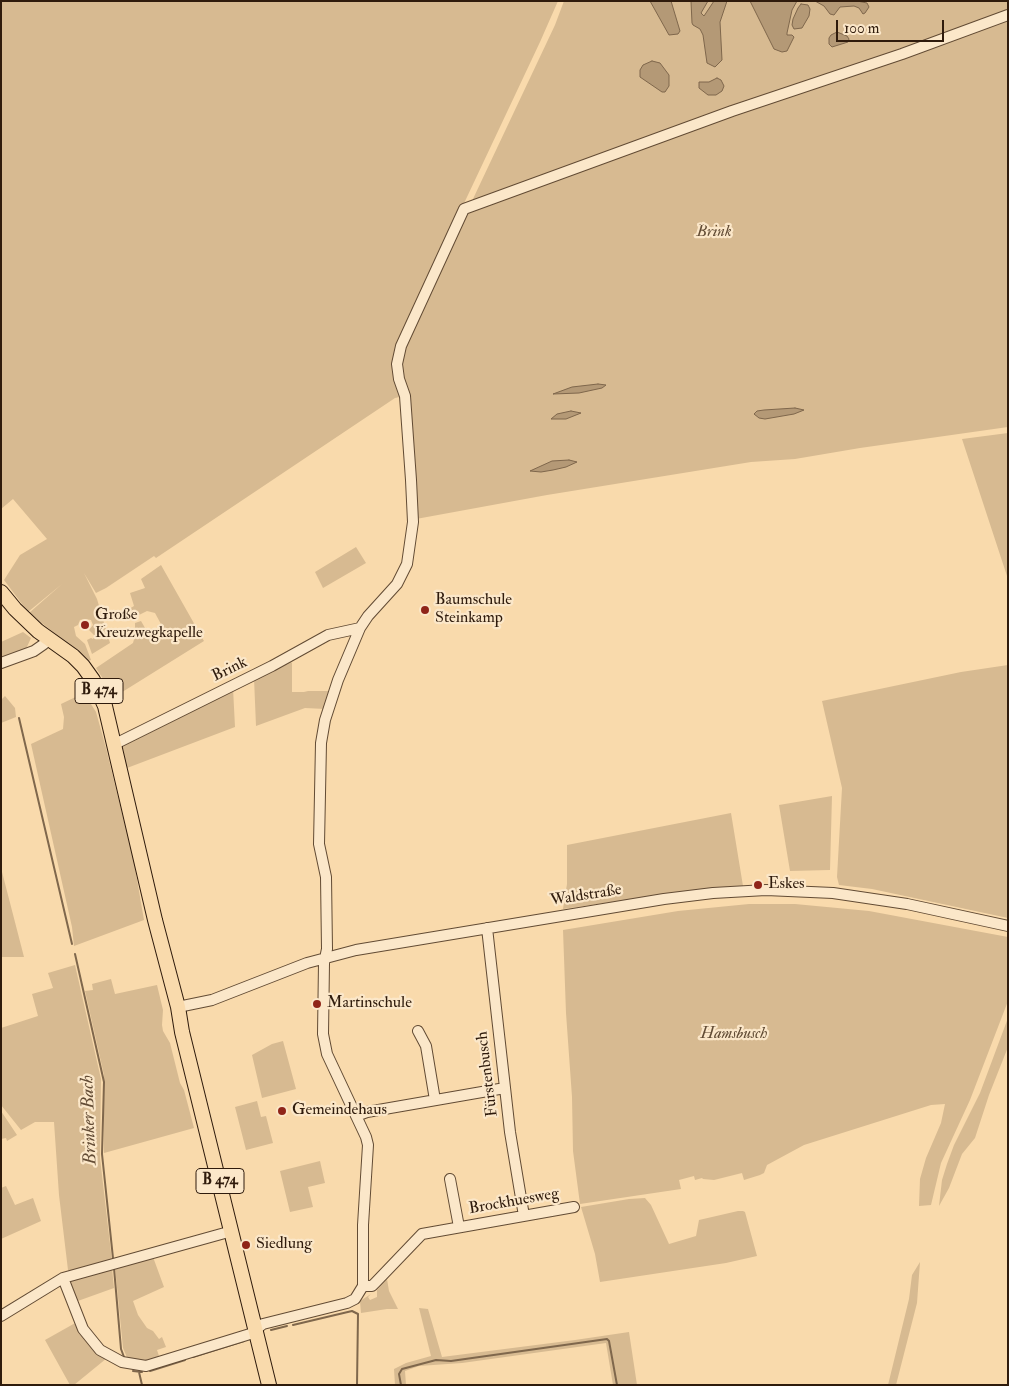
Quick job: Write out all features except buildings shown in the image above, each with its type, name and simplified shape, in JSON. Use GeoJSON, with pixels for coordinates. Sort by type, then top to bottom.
{"type":"FeatureCollection","features":[{"type":"Feature","properties":{"kind":"main road","name":"B 474"},"geometry":{"type":"LineString","coordinates":[[1,592],[15,609],[78,661],[93,680],[105,706],[155,920],[178,1007],[182,1032],[269,1385]]}},
{"type":"Feature","properties":{"kind":"street"},"geometry":{"type":"LineString","coordinates":[[363,1286],[363,1225],[368,1149],[366,1137],[327,1054],[324,1040],[324,963],[327,949],[326,877],[319,844],[321,743],[325,720],[338,680],[360,628],[368,616],[397,584],[407,564],[413,522],[412,480],[405,396],[399,379],[397,364],[401,346],[464,209],[732,111],[902,54],[1008,15]]}},
{"type":"Feature","properties":{"kind":"street","name":"Brink"},"geometry":{"type":"LineString","coordinates":[[115,744],[272,666],[328,635],[360,628]]}},
{"type":"Feature","properties":{"kind":"street"},"geometry":{"type":"LineString","coordinates":[[1,663],[34,651],[44,644],[48,638]]}},
{"type":"Feature","properties":{"kind":"street","name":"Waldstraße"},"geometry":{"type":"LineString","coordinates":[[178,1007],[212,1000],[326,957],[366,948],[672,898],[736,891],[814,892],[873,898],[1008,926]]}},
{"type":"Feature","properties":{"kind":"street","name":"Fürstenbusch"},"geometry":{"type":"LineString","coordinates":[[486,928],[505,1088],[524,1216]]}},
{"type":"Feature","properties":{"kind":"street"},"geometry":{"type":"LineString","coordinates":[[418,1031],[426,1046],[435,1100]]}},
{"type":"Feature","properties":{"kind":"street"},"geometry":{"type":"LineString","coordinates":[[356,1116],[367,1112],[505,1088]]}},
{"type":"Feature","properties":{"kind":"street","name":"Brockhuesweg"},"geometry":{"type":"LineString","coordinates":[[450,1179],[459,1227]]}},
{"type":"Feature","properties":{"kind":"street","name":"Brockhuesweg"},"geometry":{"type":"LineString","coordinates":[[63,1278],[83,1329],[90,1340],[100,1350],[122,1362],[146,1366],[250,1334],[263,1324],[347,1302],[355,1298],[363,1286],[372,1286],[422,1234],[574,1207]]}},
{"type":"Feature","properties":{"kind":"street"},"geometry":{"type":"LineString","coordinates":[[1,1316],[63,1278],[232,1231]]}},
{"type":"Feature","properties":{"kind":"green space"},"geometry":{"type":"Polygon","coordinates":[[[1,1],[558,1],[402,335],[400,397],[395,398],[156,558],[154,556],[106,588],[96,593],[84,573],[97,599],[110,643],[92,654],[87,640],[93,639],[95,636],[89,630],[93,625],[91,620],[80,620],[78,625],[74,627],[76,636],[85,644],[91,660],[85,662],[67,643],[29,613],[62,584],[28,612],[4,580],[20,555],[47,539],[13,499],[1,509],[1,1]]]}},
{"type":"Feature","properties":{"kind":"green space","name":"Brink"},"geometry":{"type":"Polygon","coordinates":[[[564,1],[1008,1],[1008,427],[795,459],[751,462],[547,495],[416,519],[416,467],[408,409],[398,358],[555,25],[564,1]]]}},
{"type":"Feature","properties":{"kind":"green space"},"geometry":{"type":"Polygon","coordinates":[[[1008,433],[1008,579],[962,439],[1008,433]]]}},
{"type":"Feature","properties":{"kind":"green space"},"geometry":{"type":"Polygon","coordinates":[[[356,547],[366,563],[323,588],[315,572],[356,547]]]}},
{"type":"Feature","properties":{"kind":"green space"},"geometry":{"type":"Polygon","coordinates":[[[161,565],[204,641],[111,699],[107,685],[96,668],[133,643],[135,623],[141,621],[148,633],[162,626],[155,613],[147,611],[133,618],[129,609],[134,606],[130,593],[145,588],[141,579],[161,565]]]}},
{"type":"Feature","properties":{"kind":"green space"},"geometry":{"type":"Polygon","coordinates":[[[23,632],[31,638],[26,649],[1,658],[1,642],[23,632]]]}},
{"type":"Feature","properties":{"kind":"green space"},"geometry":{"type":"Polygon","coordinates":[[[288,660],[292,663],[292,692],[332,691],[325,709],[305,708],[256,726],[254,678],[288,660]]]}},
{"type":"Feature","properties":{"kind":"green space"},"geometry":{"type":"Polygon","coordinates":[[[1008,665],[1008,918],[872,889],[839,885],[837,877],[842,788],[822,701],[961,672],[1008,665]]]}},
{"type":"Feature","properties":{"kind":"green space"},"geometry":{"type":"Polygon","coordinates":[[[233,688],[235,727],[127,768],[122,744],[233,688]]]}},
{"type":"Feature","properties":{"kind":"green space"},"geometry":{"type":"Polygon","coordinates":[[[84,693],[96,712],[106,748],[134,862],[144,920],[74,946],[72,927],[31,744],[63,729],[64,717],[61,704],[84,693]]]}},
{"type":"Feature","properties":{"kind":"green space"},"geometry":{"type":"Polygon","coordinates":[[[5,696],[15,708],[16,717],[1,723],[1,700],[5,696]]]}},
{"type":"Feature","properties":{"kind":"green space"},"geometry":{"type":"Polygon","coordinates":[[[832,796],[830,870],[790,871],[779,805],[832,796]]]}},
{"type":"Feature","properties":{"kind":"green space"},"geometry":{"type":"Polygon","coordinates":[[[731,813],[743,886],[709,888],[563,909],[567,884],[567,845],[731,813]]]}},
{"type":"Feature","properties":{"kind":"green space"},"geometry":{"type":"Polygon","coordinates":[[[1,868],[24,957],[1,957],[1,868]]]}},
{"type":"Feature","properties":{"kind":"green space","name":"Hamsbusch"},"geometry":{"type":"Polygon","coordinates":[[[749,904],[795,904],[869,911],[1008,937],[1008,1001],[970,1100],[941,1163],[931,1205],[919,1206],[920,1179],[926,1158],[941,1123],[945,1104],[931,1105],[804,1145],[767,1165],[764,1173],[744,1180],[742,1173],[714,1180],[702,1178],[695,1180],[694,1176],[679,1180],[681,1189],[580,1204],[573,1151],[563,930],[678,911],[749,904]]]}},
{"type":"Feature","properties":{"kind":"green space"},"geometry":{"type":"Polygon","coordinates":[[[75,965],[101,1079],[100,1158],[112,1261],[70,1273],[68,1270],[59,1195],[54,1122],[35,1122],[21,1130],[1,1105],[1,1028],[38,1016],[32,994],[53,988],[48,973],[75,965]]]}},
{"type":"Feature","properties":{"kind":"green space"},"geometry":{"type":"Polygon","coordinates":[[[111,979],[115,994],[157,985],[163,1010],[163,1031],[170,1043],[194,1128],[104,1153],[104,1075],[85,991],[93,990],[92,984],[111,979]]]}},
{"type":"Feature","properties":{"kind":"green space"},"geometry":{"type":"Polygon","coordinates":[[[1008,1018],[1008,1047],[975,1138],[962,1154],[949,1188],[939,1206],[942,1180],[947,1164],[954,1145],[980,1093],[1008,1018]]]}},
{"type":"Feature","properties":{"kind":"green space"},"geometry":{"type":"Polygon","coordinates":[[[283,1041],[296,1089],[262,1098],[252,1055],[272,1044],[283,1041]]]}},
{"type":"Feature","properties":{"kind":"green space"},"geometry":{"type":"Polygon","coordinates":[[[257,1101],[261,1117],[266,1116],[273,1143],[246,1150],[235,1107],[257,1101]]]}},
{"type":"Feature","properties":{"kind":"green space"},"geometry":{"type":"Polygon","coordinates":[[[1,1111],[17,1135],[7,1141],[6,1138],[1,1139],[1,1111]]]}},
{"type":"Feature","properties":{"kind":"green space"},"geometry":{"type":"Polygon","coordinates":[[[320,1161],[325,1183],[308,1187],[313,1207],[290,1212],[280,1171],[320,1161]]]}},
{"type":"Feature","properties":{"kind":"green space"},"geometry":{"type":"Polygon","coordinates":[[[6,1186],[15,1205],[33,1198],[41,1221],[1,1239],[1,1188],[6,1186]]]}},
{"type":"Feature","properties":{"kind":"green space"},"geometry":{"type":"Polygon","coordinates":[[[645,1198],[651,1205],[669,1244],[696,1236],[699,1220],[738,1211],[745,1212],[757,1256],[726,1263],[600,1282],[595,1254],[581,1207],[645,1198]]]}},
{"type":"Feature","properties":{"kind":"green space"},"geometry":{"type":"Polygon","coordinates":[[[153,1257],[164,1287],[133,1301],[138,1315],[147,1328],[153,1331],[159,1339],[162,1337],[166,1347],[157,1350],[160,1359],[154,1362],[129,1362],[123,1348],[115,1267],[153,1257]]]}},
{"type":"Feature","properties":{"kind":"green space"},"geometry":{"type":"Polygon","coordinates":[[[920,1262],[917,1303],[896,1385],[888,1385],[909,1299],[912,1275],[920,1262]]]}},
{"type":"Feature","properties":{"kind":"green space"},"geometry":{"type":"Polygon","coordinates":[[[112,1268],[114,1288],[75,1302],[66,1280],[112,1268]]]}},
{"type":"Feature","properties":{"kind":"green space"},"geometry":{"type":"Polygon","coordinates":[[[387,1279],[389,1291],[398,1309],[361,1313],[360,1301],[371,1294],[368,1297],[370,1300],[377,1297],[377,1290],[387,1279]]]}},
{"type":"Feature","properties":{"kind":"green space"},"geometry":{"type":"Polygon","coordinates":[[[419,1308],[428,1309],[442,1357],[629,1332],[637,1385],[613,1385],[606,1343],[462,1363],[419,1366],[405,1371],[406,1385],[395,1385],[394,1369],[406,1363],[431,1356],[419,1308]]]}},
{"type":"Feature","properties":{"kind":"green space"},"geometry":{"type":"Polygon","coordinates":[[[77,1322],[107,1358],[74,1385],[70,1385],[45,1340],[77,1322]]]}},
{"type":"Feature","properties":{"kind":"shaded area"},"geometry":{"type":"Polygon","coordinates":[[[650,1],[671,1],[680,31],[678,34],[669,35],[650,1]]]}},
{"type":"Feature","properties":{"kind":"shaded area"},"geometry":{"type":"Polygon","coordinates":[[[691,1],[708,1],[701,13],[704,16],[714,1],[727,1],[720,22],[722,60],[715,67],[707,63],[703,35],[700,29],[692,23],[691,1]]]}},
{"type":"Feature","properties":{"kind":"shaded area"},"geometry":{"type":"Polygon","coordinates":[[[750,1],[797,1],[792,10],[787,33],[787,35],[794,37],[787,51],[782,52],[774,49],[750,1]]]}},
{"type":"Feature","properties":{"kind":"shaded area"},"geometry":{"type":"Polygon","coordinates":[[[815,1],[857,1],[867,3],[869,7],[863,14],[859,8],[854,6],[840,7],[834,15],[830,14],[824,6],[815,1]]]}},
{"type":"Feature","properties":{"kind":"shaded area"},"geometry":{"type":"Polygon","coordinates":[[[801,4],[808,5],[810,9],[809,16],[802,28],[794,29],[792,25],[793,19],[801,4]]]}},
{"type":"Feature","properties":{"kind":"shaded area"},"geometry":{"type":"Polygon","coordinates":[[[837,32],[847,36],[848,42],[832,47],[829,44],[829,38],[837,32]]]}},
{"type":"Feature","properties":{"kind":"shaded area"},"geometry":{"type":"Polygon","coordinates":[[[652,61],[660,63],[669,75],[669,86],[665,92],[662,92],[640,77],[640,70],[643,65],[652,61]]]}},
{"type":"Feature","properties":{"kind":"shaded area"},"geometry":{"type":"Polygon","coordinates":[[[717,78],[721,80],[724,86],[722,91],[716,95],[708,95],[699,88],[699,82],[709,82],[717,78]]]}},
{"type":"Feature","properties":{"kind":"shaded area"},"geometry":{"type":"Polygon","coordinates":[[[606,385],[602,388],[579,393],[553,394],[572,387],[606,385]]]}},
{"type":"Feature","properties":{"kind":"shaded area"},"geometry":{"type":"Polygon","coordinates":[[[795,408],[804,410],[794,414],[765,419],[759,418],[754,414],[757,411],[795,408]]]}},
{"type":"Feature","properties":{"kind":"shaded area"},"geometry":{"type":"Polygon","coordinates":[[[571,411],[581,413],[566,419],[551,419],[557,414],[571,411]]]}},
{"type":"Feature","properties":{"kind":"shaded area"},"geometry":{"type":"Polygon","coordinates":[[[569,460],[577,462],[553,470],[530,471],[552,461],[569,460]]]}},
{"type":"Feature","properties":{"kind":"waterway","name":"Brinker Bach"},"geometry":{"type":"LineString","coordinates":[[19,718],[72,944]]}},
{"type":"Feature","properties":{"kind":"waterway","name":"Brinker Bach"},"geometry":{"type":"LineString","coordinates":[[75,954],[104,1082],[102,1154],[113,1258]]}},
{"type":"Feature","properties":{"kind":"waterway","name":"Brinker Bach"},"geometry":{"type":"LineString","coordinates":[[114,1268],[121,1349],[124,1357]]}},
{"type":"Feature","properties":{"kind":"waterway","name":"Brinker Bach"},"geometry":{"type":"LineString","coordinates":[[293,1325],[352,1311],[358,1314],[357,1385]]}},
{"type":"Feature","properties":{"kind":"waterway","name":"Brinker Bach"},"geometry":{"type":"LineString","coordinates":[[271,1330],[287,1326]]}},
{"type":"Feature","properties":{"kind":"waterway"},"geometry":{"type":"LineString","coordinates":[[401,1385],[399,1374],[402,1369],[436,1360],[451,1361],[607,1339],[609,1341],[617,1385]]}},
{"type":"Feature","properties":{"kind":"waterway","name":"Brinker Bach"},"geometry":{"type":"LineString","coordinates":[[193,1357],[244,1341]]}},
{"type":"Feature","properties":{"kind":"waterway","name":"Brinker Bach"},"geometry":{"type":"LineString","coordinates":[[150,1371],[185,1360]]}},
{"type":"Feature","properties":{"kind":"waterway","name":"Brinker Bach"},"geometry":{"type":"LineString","coordinates":[[133,1371],[142,1372]]}},
{"type":"Feature","properties":{"kind":"waterway"},"geometry":{"type":"LineString","coordinates":[[139,1372],[142,1385]]}},
{"type":"Feature","properties":{"kind":"place","name":"Baumschule Steinkamp"},"geometry":{"type":"Point","coordinates":[425,610]}},
{"type":"Feature","properties":{"kind":"place","name":"Große Kreuzwegkapelle"},"geometry":{"type":"Point","coordinates":[85,625]}},
{"type":"Feature","properties":{"kind":"place","name":"Eskes"},"geometry":{"type":"Point","coordinates":[758,885]}},
{"type":"Feature","properties":{"kind":"place","name":"Martinschule"},"geometry":{"type":"Point","coordinates":[317,1004]}},
{"type":"Feature","properties":{"kind":"place","name":"Gemeindehaus"},"geometry":{"type":"Point","coordinates":[282,1111]}},
{"type":"Feature","properties":{"kind":"place","name":"Siedlung"},"geometry":{"type":"Point","coordinates":[246,1245]}}]}
